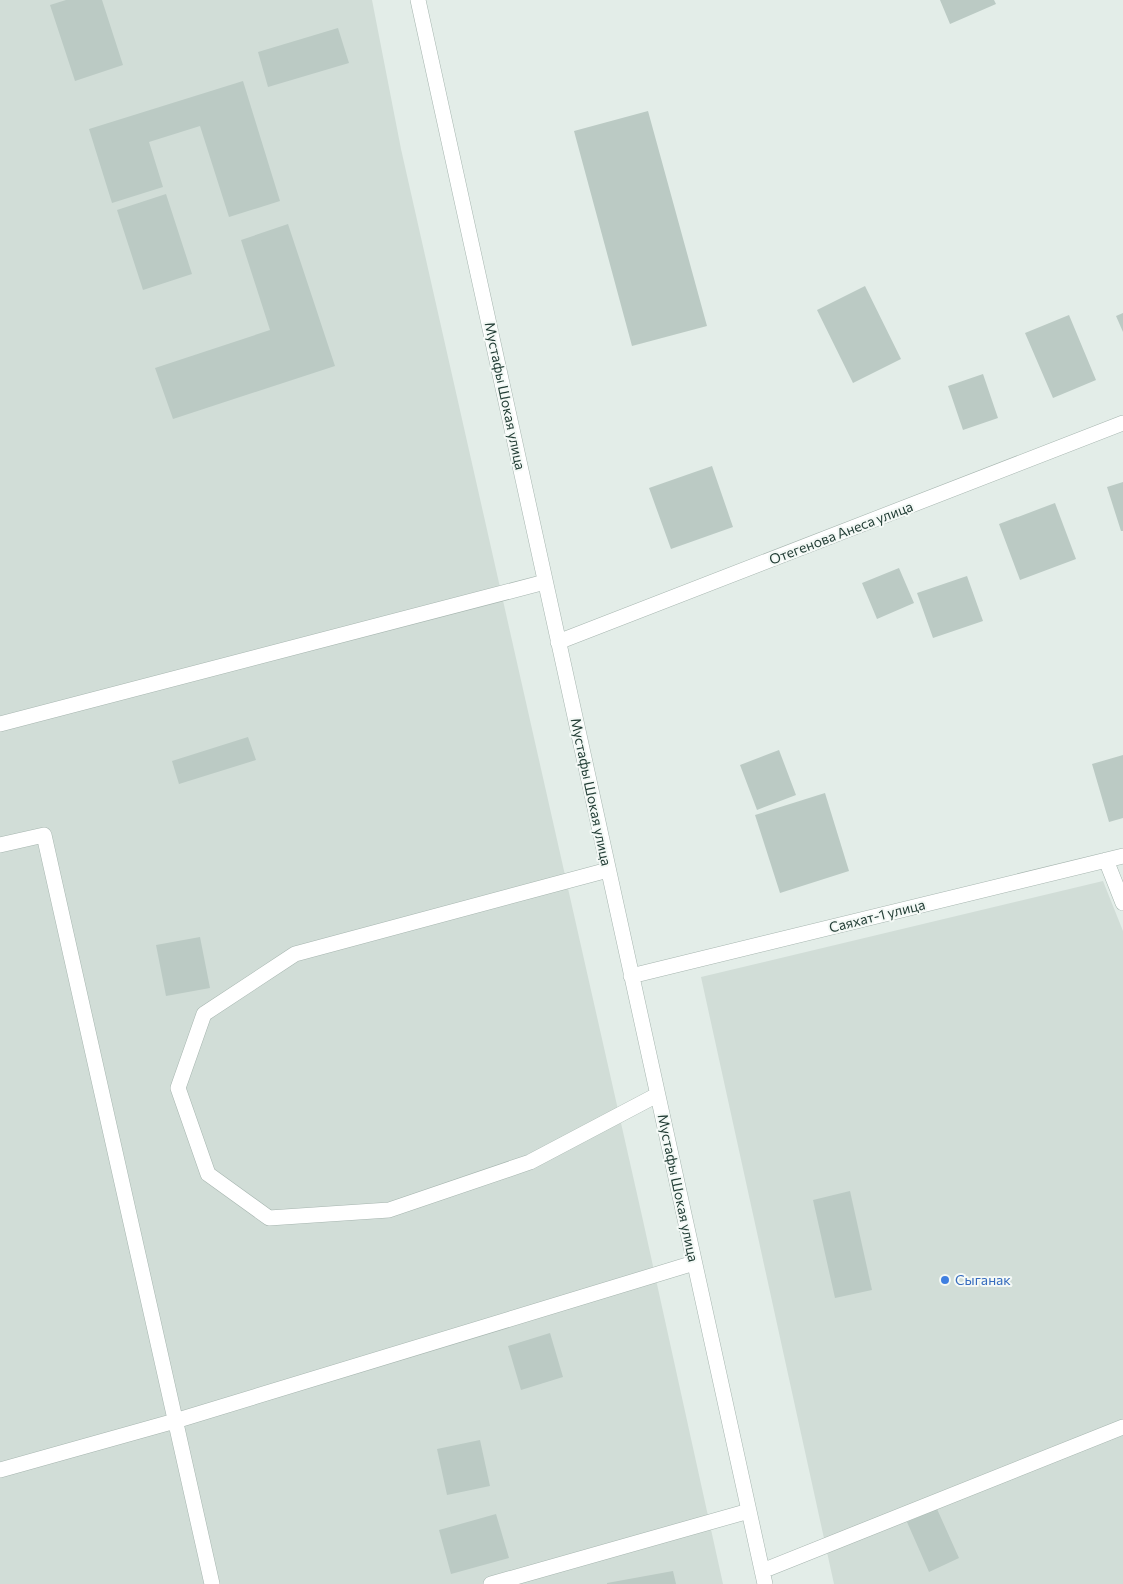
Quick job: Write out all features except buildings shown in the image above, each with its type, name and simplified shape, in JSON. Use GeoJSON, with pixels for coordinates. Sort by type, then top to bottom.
{"type":"FeatureCollection","features":[{"type":"Feature","properties":{"kind":"street","name":"Мустафы Шокая улица"},"geometry":{"type":"LineString","coordinates":[[418,0],[763,1577]]}},
{"type":"Feature","properties":{"kind":"street","name":"Отегенова Анеса улица"},"geometry":{"type":"LineString","coordinates":[[558,642],[1123,423]]}},
{"type":"Feature","properties":{"kind":"street"},"geometry":{"type":"LineString","coordinates":[[0,724],[545,582]]}},
{"type":"Feature","properties":{"kind":"street"},"geometry":{"type":"LineString","coordinates":[[0,845],[44,834],[212,1584]]}},
{"type":"Feature","properties":{"kind":"street","name":"Саяхат-1 улица"},"geometry":{"type":"LineString","coordinates":[[631,976],[1123,856]]}},
{"type":"Feature","properties":{"kind":"street"},"geometry":{"type":"LineString","coordinates":[[1106,860],[1123,903]]}},
{"type":"Feature","properties":{"kind":"street"},"geometry":{"type":"LineString","coordinates":[[608,870],[295,954],[204,1014],[178,1088],[208,1174],[268,1218],[389,1210],[530,1162],[657,1095]]}},
{"type":"Feature","properties":{"kind":"street"},"geometry":{"type":"LineString","coordinates":[[0,1470],[176,1421],[694,1263]]}},
{"type":"Feature","properties":{"kind":"street"},"geometry":{"type":"LineString","coordinates":[[763,1577],[1123,1427]]}},
{"type":"Feature","properties":{"kind":"street"},"geometry":{"type":"LineString","coordinates":[[491,1584],[749,1511]]}},
{"type":"Feature","properties":{"kind":"shaded area"},"geometry":{"type":"Polygon","coordinates":[[[0,0],[372,0],[401,149],[642,1216],[723,1584],[0,1584],[0,0]]]}},
{"type":"Feature","properties":{"kind":"shaded area","name":"Сыганак"},"geometry":{"type":"Polygon","coordinates":[[[1103,881],[1123,931],[1123,1584],[834,1584],[701,977],[1103,881]]]}},
{"type":"Feature","properties":{"kind":"place","name":"Сыганак"},"geometry":{"type":"Point","coordinates":[945,1280]}}]}
